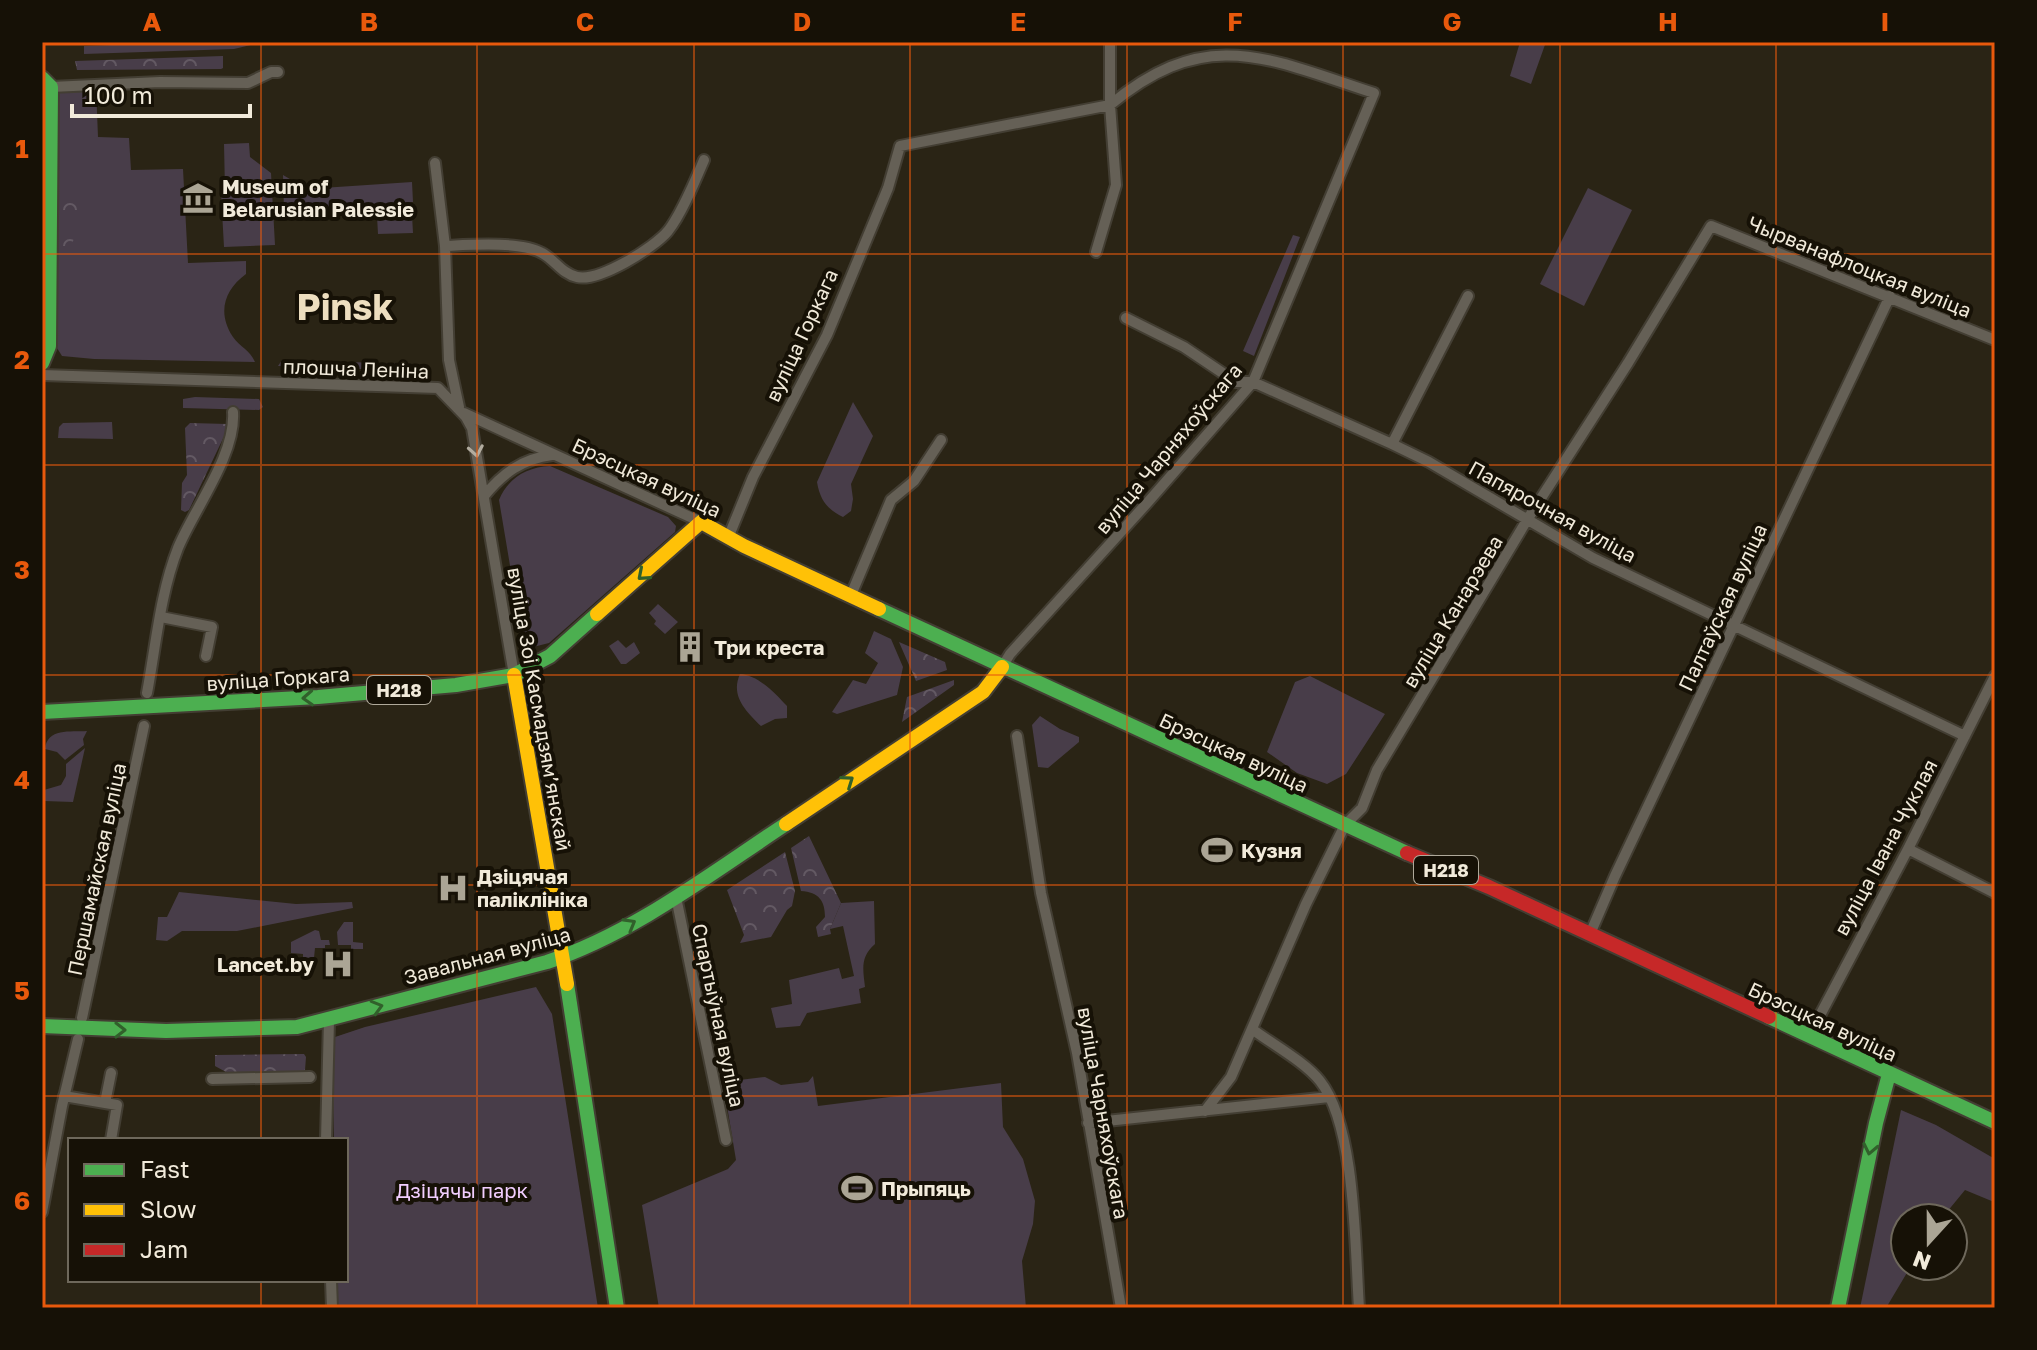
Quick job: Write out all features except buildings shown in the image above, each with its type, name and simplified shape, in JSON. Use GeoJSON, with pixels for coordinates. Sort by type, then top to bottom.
{"type":"FeatureCollection","features":[{"type":"Feature","properties":{"kind":"main road"},"geometry":{"type":"LineString","coordinates":[[42,363],[49,346],[46,83]]}},
{"type":"Feature","properties":{"kind":"main road","name":"Брэсцкая вуліца"},"geometry":{"type":"LineString","coordinates":[[701,522],[728,538],[1002,667],[1995,1122]]}},
{"type":"Feature","properties":{"kind":"main road","name":"вуліца Горкага"},"geometry":{"type":"LineString","coordinates":[[42,712],[331,696],[456,685],[514,675],[550,656],[701,522]]}},
{"type":"Feature","properties":{"kind":"main road","name":"Завальная вуліца"},"geometry":{"type":"LineString","coordinates":[[42,1026],[79,1030],[262,1031],[329,1020],[583,950],[676,897],[983,692],[1002,667]]}},
{"type":"Feature","properties":{"kind":"main road","name":"вуліца Зоі Касмадзямʼянскай"},"geometry":{"type":"LineString","coordinates":[[514,675],[560,958],[574,1025],[617,1308]]}},
{"type":"Feature","properties":{"kind":"main road"},"geometry":{"type":"LineString","coordinates":[[1838,1308],[1889,1074]]}},
{"type":"Feature","properties":{"kind":"street"},"geometry":{"type":"LineString","coordinates":[[1096,252],[1116,185],[1110,105],[1110,42]]}},
{"type":"Feature","properties":{"kind":"street","name":"вуліца Чарняхоўскага"},"geometry":{"type":"LineString","coordinates":[[1002,667],[1010,654],[1253,382],[1374,93],[1261,57],[1221,54],[1189,59],[1122,95],[1110,105]]}},
{"type":"Feature","properties":{"kind":"street"},"geometry":{"type":"LineString","coordinates":[[46,83],[248,83],[271,72],[278,72]]}},
{"type":"Feature","properties":{"kind":"street","name":"вуліца Горкага"},"geometry":{"type":"LineString","coordinates":[[728,538],[753,477],[827,335],[888,188],[900,146],[1110,105]]}},
{"type":"Feature","properties":{"kind":"street"},"geometry":{"type":"LineString","coordinates":[[445,246],[501,245],[533,250],[542,252],[556,266],[576,277],[597,276],[634,256],[668,231],[704,160]]}},
{"type":"Feature","properties":{"kind":"street","name":"плошча Леніна"},"geometry":{"type":"LineString","coordinates":[[435,163],[445,246],[449,360],[459,410]]}},
{"type":"Feature","properties":{"kind":"street","name":"Чырванафлоцкая вуліца"},"geometry":{"type":"LineString","coordinates":[[1711,226],[1995,340]]}},
{"type":"Feature","properties":{"kind":"street","name":"вуліца Канарэева"},"geometry":{"type":"LineString","coordinates":[[1205,1111],[1231,1077],[1306,904],[1345,825],[1362,808],[1377,770],[1527,520],[1711,226]]}},
{"type":"Feature","properties":{"kind":"street"},"geometry":{"type":"LineString","coordinates":[[1392,444],[1468,296]]}},
{"type":"Feature","properties":{"kind":"street","name":"Палтаўская вуліца"},"geometry":{"type":"LineString","coordinates":[[1590,934],[1621,862],[1890,296]]}},
{"type":"Feature","properties":{"kind":"street","name":"Папярочная вуліца"},"geometry":{"type":"LineString","coordinates":[[1126,318],[1184,347],[1236,382],[1253,382],[1392,444],[1429,462],[1593,558],[1965,736]]}},
{"type":"Feature","properties":{"kind":"street","name":"плошча Леніна"},"geometry":{"type":"LineString","coordinates":[[42,375],[438,388],[459,410]]}},
{"type":"Feature","properties":{"kind":"street","name":"Брэсцкая вуліца"},"geometry":{"type":"LineString","coordinates":[[459,410],[701,522]]}},
{"type":"Feature","properties":{"kind":"street","name":"вуліца Зоі Касмадзямʼянскай"},"geometry":{"type":"LineString","coordinates":[[459,410],[472,428],[514,675]]}},
{"type":"Feature","properties":{"kind":"street"},"geometry":{"type":"LineString","coordinates":[[147,693],[178,549],[224,454],[234,423],[233,412]]}},
{"type":"Feature","properties":{"kind":"street"},"geometry":{"type":"LineString","coordinates":[[851,595],[891,500],[914,481],[941,440]]}},
{"type":"Feature","properties":{"kind":"street"},"geometry":{"type":"LineString","coordinates":[[484,496],[510,469],[536,457],[555,455]]}},
{"type":"Feature","properties":{"kind":"street"},"geometry":{"type":"LineString","coordinates":[[161,617],[212,627],[206,656]]}},
{"type":"Feature","properties":{"kind":"street","name":"вуліца Івана Чуклая"},"geometry":{"type":"LineString","coordinates":[[1809,1036],[1995,676]]}},
{"type":"Feature","properties":{"kind":"street","name":"Першамайская вуліца"},"geometry":{"type":"LineString","coordinates":[[82,1018],[144,726]]}},
{"type":"Feature","properties":{"kind":"street","name":"вуліца Чарняхоўскага"},"geometry":{"type":"LineString","coordinates":[[1017,736],[1041,893],[1077,1053],[1121,1308]]}},
{"type":"Feature","properties":{"kind":"street"},"geometry":{"type":"LineString","coordinates":[[1908,849],[1995,893]]}},
{"type":"Feature","properties":{"kind":"street","name":"Спартыўная вуліца"},"geometry":{"type":"LineString","coordinates":[[676,897],[726,1140]]}},
{"type":"Feature","properties":{"kind":"street"},"geometry":{"type":"LineString","coordinates":[[326,1138],[329,1020]]}},
{"type":"Feature","properties":{"kind":"street"},"geometry":{"type":"LineString","coordinates":[[1252,1029],[1320,1081],[1329,1097],[1347,1146],[1359,1308]]}},
{"type":"Feature","properties":{"kind":"street"},"geometry":{"type":"LineString","coordinates":[[42,1212],[78,1039]]}},
{"type":"Feature","properties":{"kind":"street"},"geometry":{"type":"LineString","coordinates":[[105,1103],[111,1073]]}},
{"type":"Feature","properties":{"kind":"street"},"geometry":{"type":"LineString","coordinates":[[212,1079],[310,1077]]}},
{"type":"Feature","properties":{"kind":"street"},"geometry":{"type":"LineString","coordinates":[[64,1096],[117,1105],[111,1138]]}},
{"type":"Feature","properties":{"kind":"street"},"geometry":{"type":"LineString","coordinates":[[1088,1123],[1329,1097]]}},
{"type":"Feature","properties":{"kind":"street"},"geometry":{"type":"LineString","coordinates":[[331,1282],[332,1308]]}},
{"type":"Feature","properties":{"kind":"green space"},"geometry":{"type":"Polygon","coordinates":[[[264,42],[234,49],[84,54],[84,46],[264,42]]]}},
{"type":"Feature","properties":{"kind":"green space"},"geometry":{"type":"Polygon","coordinates":[[[1520,42],[1546,42],[1531,84],[1510,76],[1520,42]]]}},
{"type":"Feature","properties":{"kind":"green space"},"geometry":{"type":"Polygon","coordinates":[[[223,56],[221,69],[77,70],[75,61],[223,56]]]}},
{"type":"Feature","properties":{"kind":"green space"},"geometry":{"type":"Polygon","coordinates":[[[96,87],[98,137],[129,138],[131,170],[183,169],[188,263],[246,261],[246,274],[232,287],[224,311],[233,337],[255,362],[94,359],[62,356],[57,348],[57,99],[58,94],[67,89],[96,87]]]}},
{"type":"Feature","properties":{"kind":"green space"},"geometry":{"type":"Polygon","coordinates":[[[249,143],[250,157],[271,173],[275,245],[224,247],[221,193],[225,191],[224,144],[249,143]]]}},
{"type":"Feature","properties":{"kind":"green space"},"geometry":{"type":"Polygon","coordinates":[[[283,175],[307,189],[412,182],[413,202],[284,210],[283,175]]]}},
{"type":"Feature","properties":{"kind":"green space"},"geometry":{"type":"Polygon","coordinates":[[[62,180],[79,181],[76,235],[62,263],[62,180]]]}},
{"type":"Feature","properties":{"kind":"green space"},"geometry":{"type":"Polygon","coordinates":[[[1588,188],[1632,210],[1584,306],[1540,284],[1588,188]]]}},
{"type":"Feature","properties":{"kind":"green space"},"geometry":{"type":"Polygon","coordinates":[[[412,215],[413,233],[378,234],[377,216],[412,215]]]}},
{"type":"Feature","properties":{"kind":"green space"},"geometry":{"type":"Polygon","coordinates":[[[1293,235],[1300,237],[1254,356],[1243,351],[1293,235]]]}},
{"type":"Feature","properties":{"kind":"green space"},"geometry":{"type":"Polygon","coordinates":[[[282,360],[413,364],[416,368],[414,371],[278,366],[282,360]]]}},
{"type":"Feature","properties":{"kind":"green space"},"geometry":{"type":"Polygon","coordinates":[[[183,399],[259,399],[263,407],[259,410],[183,408],[183,399]]]}},
{"type":"Feature","properties":{"kind":"green space"},"geometry":{"type":"Polygon","coordinates":[[[853,402],[873,436],[851,484],[851,511],[843,517],[825,503],[817,482],[853,402]]]}},
{"type":"Feature","properties":{"kind":"green space"},"geometry":{"type":"Polygon","coordinates":[[[112,422],[113,439],[58,438],[59,427],[63,423],[112,422]]]}},
{"type":"Feature","properties":{"kind":"green space"},"geometry":{"type":"Polygon","coordinates":[[[190,423],[227,424],[228,428],[189,510],[185,512],[181,510],[182,483],[187,475],[185,428],[190,423]]]}},
{"type":"Feature","properties":{"kind":"green space"},"geometry":{"type":"Polygon","coordinates":[[[550,466],[668,517],[676,526],[675,532],[549,643],[529,648],[523,643],[499,500],[519,475],[550,466]]]}},
{"type":"Feature","properties":{"kind":"green space"},"geometry":{"type":"Polygon","coordinates":[[[658,604],[678,622],[665,634],[654,624],[656,621],[649,613],[658,604]]]}},
{"type":"Feature","properties":{"kind":"green space"},"geometry":{"type":"Polygon","coordinates":[[[874,631],[891,639],[903,667],[897,695],[837,714],[832,712],[853,680],[866,684],[878,663],[865,653],[874,631]]]}},
{"type":"Feature","properties":{"kind":"green space"},"geometry":{"type":"Polygon","coordinates":[[[618,640],[626,648],[634,642],[640,653],[626,664],[621,664],[609,646],[618,640]]]}},
{"type":"Feature","properties":{"kind":"green space"},"geometry":{"type":"Polygon","coordinates":[[[899,642],[945,662],[947,670],[916,681],[899,642]]]}},
{"type":"Feature","properties":{"kind":"green space"},"geometry":{"type":"Polygon","coordinates":[[[740,674],[760,681],[772,690],[787,706],[787,718],[775,719],[761,726],[738,696],[740,674]]]}},
{"type":"Feature","properties":{"kind":"green space"},"geometry":{"type":"Polygon","coordinates":[[[1310,676],[1385,714],[1346,774],[1327,784],[1297,773],[1267,752],[1295,682],[1310,676]]]}},
{"type":"Feature","properties":{"kind":"green space"},"geometry":{"type":"Polygon","coordinates":[[[954,680],[954,685],[902,722],[907,697],[954,680]]]}},
{"type":"Feature","properties":{"kind":"green space"},"geometry":{"type":"Polygon","coordinates":[[[1040,716],[1079,737],[1079,742],[1048,768],[1038,767],[1032,725],[1040,716]]]}},
{"type":"Feature","properties":{"kind":"green space"},"geometry":{"type":"Polygon","coordinates":[[[87,731],[84,745],[65,760],[57,752],[45,749],[50,737],[55,734],[87,731]]]}},
{"type":"Feature","properties":{"kind":"green space"},"geometry":{"type":"Polygon","coordinates":[[[85,748],[73,802],[44,801],[44,790],[61,785],[66,776],[66,764],[85,748]]]}},
{"type":"Feature","properties":{"kind":"green space"},"geometry":{"type":"Polygon","coordinates":[[[809,836],[841,903],[830,929],[831,934],[818,937],[816,927],[825,917],[824,906],[817,895],[801,891],[791,848],[809,836]]]}},
{"type":"Feature","properties":{"kind":"green space"},"geometry":{"type":"Polygon","coordinates":[[[785,852],[795,891],[792,906],[771,937],[740,943],[744,935],[727,890],[785,852]]]}},
{"type":"Feature","properties":{"kind":"green space"},"geometry":{"type":"Polygon","coordinates":[[[179,892],[296,904],[352,902],[353,908],[237,931],[182,931],[167,941],[156,940],[158,917],[167,917],[179,892]]]}},
{"type":"Feature","properties":{"kind":"green space"},"geometry":{"type":"Polygon","coordinates":[[[874,901],[875,944],[865,959],[865,987],[859,989],[861,1003],[807,1013],[800,1026],[776,1028],[771,1008],[792,1004],[789,980],[839,968],[842,979],[854,976],[843,926],[830,929],[841,903],[874,901]]]}},
{"type":"Feature","properties":{"kind":"green space"},"geometry":{"type":"Polygon","coordinates":[[[344,922],[353,922],[353,942],[363,943],[363,949],[338,945],[337,932],[344,922]]]}},
{"type":"Feature","properties":{"kind":"green space"},"geometry":{"type":"Polygon","coordinates":[[[319,931],[321,940],[329,940],[330,945],[315,948],[314,958],[291,953],[291,942],[319,931]]]}},
{"type":"Feature","properties":{"kind":"green space","name":"Дзіцячы парк"},"geometry":{"type":"Polygon","coordinates":[[[536,987],[552,1014],[598,1308],[337,1308],[337,1282],[348,1282],[348,1138],[334,1138],[332,1038],[365,1027],[536,987]]]}},
{"type":"Feature","properties":{"kind":"green space"},"geometry":{"type":"Polygon","coordinates":[[[304,1054],[305,1070],[302,1072],[226,1072],[215,1066],[215,1055],[304,1054]]]}},
{"type":"Feature","properties":{"kind":"green space","name":"Прыпяць"},"geometry":{"type":"Polygon","coordinates":[[[813,1076],[818,1106],[1001,1083],[1003,1127],[1023,1159],[1035,1201],[1033,1224],[1022,1261],[1026,1308],[659,1308],[642,1205],[728,1169],[736,1160],[723,1082],[765,1077],[781,1085],[808,1082],[813,1076]]]}},
{"type":"Feature","properties":{"kind":"green space"},"geometry":{"type":"Polygon","coordinates":[[[1901,1110],[1936,1125],[1995,1159],[1995,1199],[1994,1202],[1965,1190],[1955,1202],[1889,1202],[1889,1282],[1901,1282],[1886,1308],[1860,1308],[1901,1110]]]}},
{"type":"Feature","properties":{"kind":"traffic: fast"},"geometry":{"type":"LineString","coordinates":[[42,78],[51,87],[49,346],[42,363]]}},
{"type":"Feature","properties":{"kind":"traffic: fast"},"geometry":{"type":"LineString","coordinates":[[879,609],[1407,853]]}},
{"type":"Feature","properties":{"kind":"traffic: fast"},"geometry":{"type":"LineString","coordinates":[[42,712],[318,697],[456,685],[514,675],[550,656],[597,614]]}},
{"type":"Feature","properties":{"kind":"traffic: fast"},"geometry":{"type":"LineString","coordinates":[[42,1026],[166,1031],[297,1027],[547,962],[641,919],[786,824]]}},
{"type":"Feature","properties":{"kind":"traffic: fast"},"geometry":{"type":"LineString","coordinates":[[567,984],[617,1308]]}},
{"type":"Feature","properties":{"kind":"traffic: fast"},"geometry":{"type":"LineString","coordinates":[[1769,1017],[1995,1122]]}},
{"type":"Feature","properties":{"kind":"traffic: fast"},"geometry":{"type":"LineString","coordinates":[[1838,1308],[1889,1074]]}},
{"type":"Feature","properties":{"kind":"traffic: slow"},"geometry":{"type":"LineString","coordinates":[[597,614],[701,522],[744,546],[879,609]]}},
{"type":"Feature","properties":{"kind":"traffic: slow"},"geometry":{"type":"LineString","coordinates":[[786,824],[983,692],[1002,667]]}},
{"type":"Feature","properties":{"kind":"traffic: slow"},"geometry":{"type":"LineString","coordinates":[[514,675],[567,984]]}},
{"type":"Feature","properties":{"kind":"traffic: jam"},"geometry":{"type":"LineString","coordinates":[[1407,853],[1489,887],[1769,1017]]}},
{"type":"Feature","properties":{"kind":"place","name":"Museum of Belarusian Palessie"},"geometry":{"type":"Point","coordinates":[198,198]}},
{"type":"Feature","properties":{"kind":"place","name":"Три креста"},"geometry":{"type":"Point","coordinates":[690,647]}},
{"type":"Feature","properties":{"kind":"place","name":"Кузня"},"geometry":{"type":"Point","coordinates":[1217,850]}},
{"type":"Feature","properties":{"kind":"place","name":"Дзіцячая паліклініка"},"geometry":{"type":"Point","coordinates":[453,888]}},
{"type":"Feature","properties":{"kind":"place","name":"Lancet.by"},"geometry":{"type":"Point","coordinates":[338,964]}},
{"type":"Feature","properties":{"kind":"place","name":"Прыпяць"},"geometry":{"type":"Point","coordinates":[857,1188]}},
{"type":"Feature","properties":{"kind":"district","name":"Pinsk"},"geometry":{"type":"Point","coordinates":[345,306]}}]}
